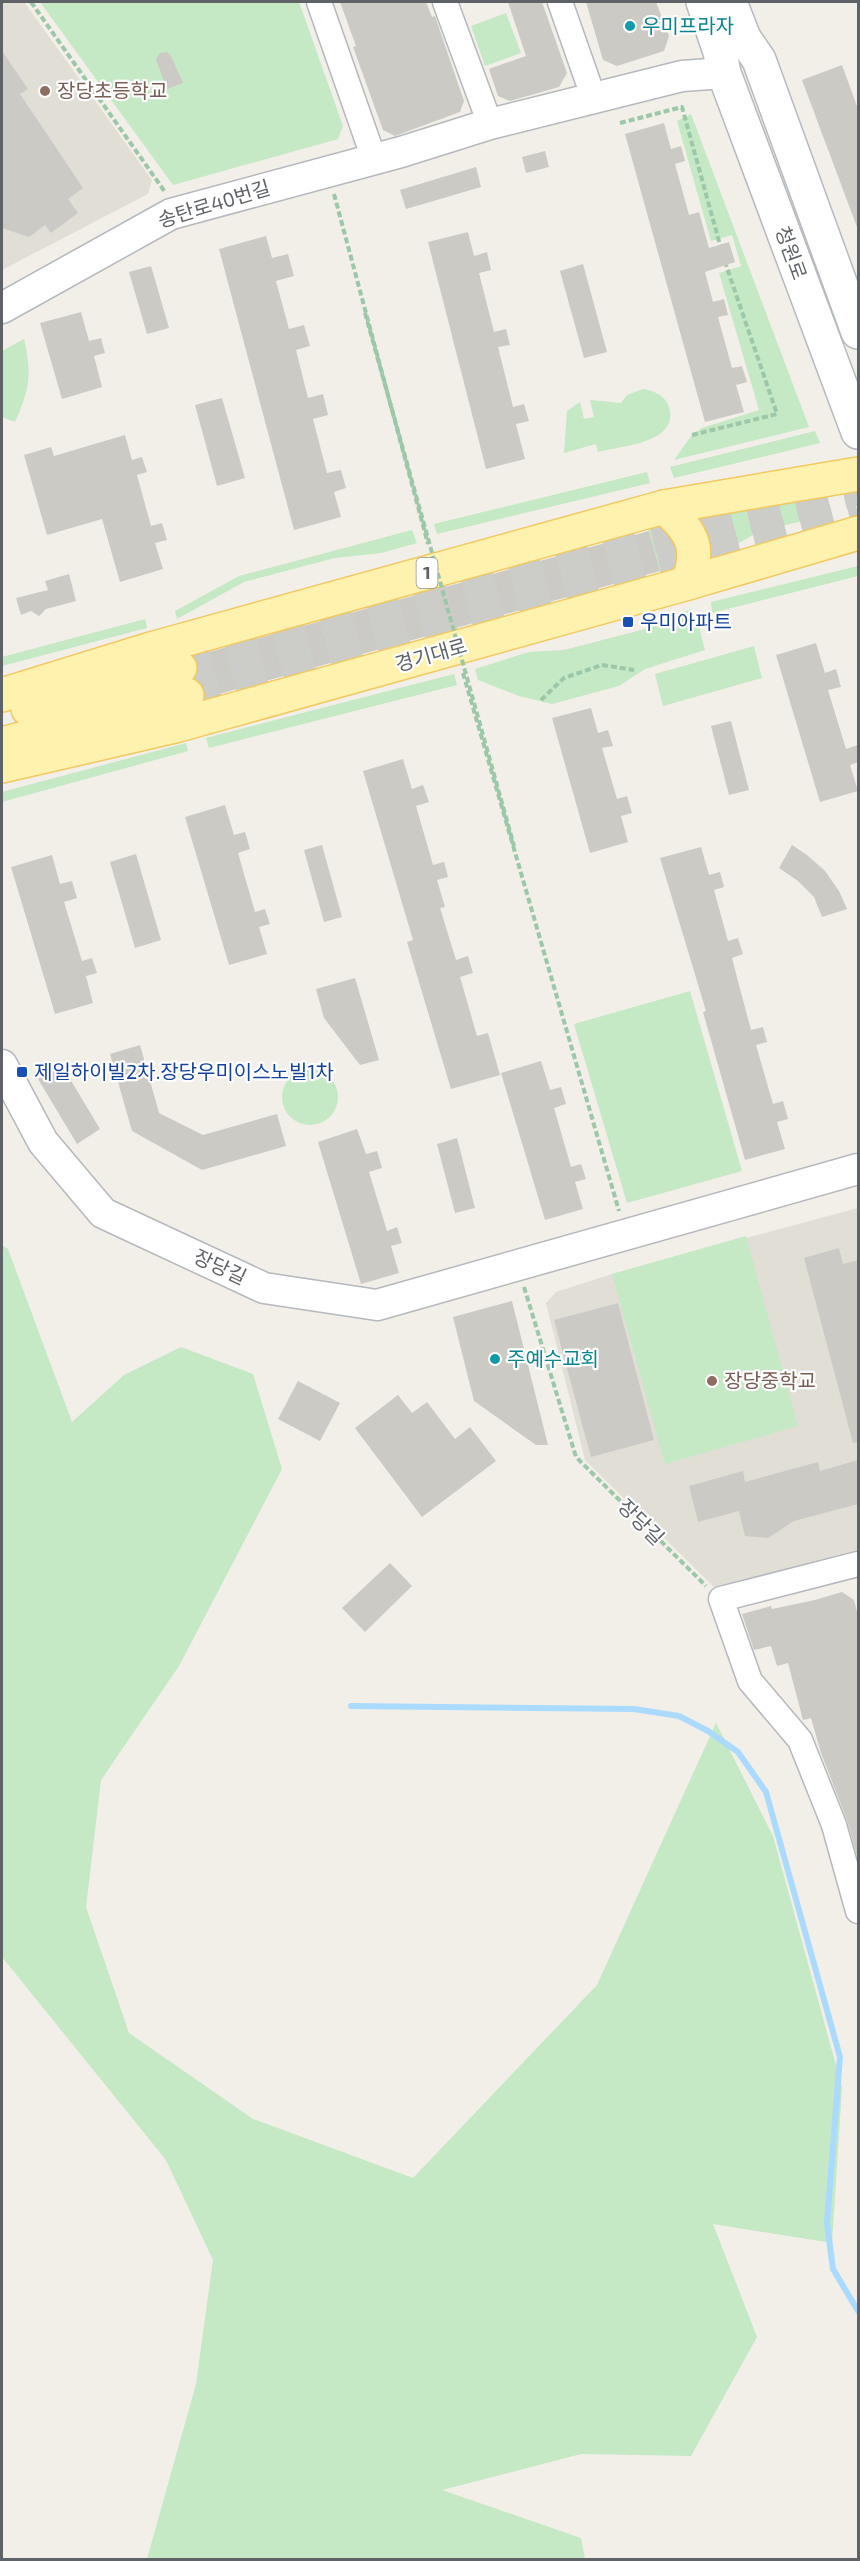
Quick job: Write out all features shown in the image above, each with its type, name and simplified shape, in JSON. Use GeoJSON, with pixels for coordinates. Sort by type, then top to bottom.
{"type":"FeatureCollection","features":[{"type":"Feature","properties":{"kind":"main road","name":"청원로"},"geometry":{"type":"LineString","coordinates":[[683,2],[705,59],[724,74]]}},
{"type":"Feature","properties":{"kind":"main road","name":"청원로"},"geometry":{"type":"LineString","coordinates":[[703,2],[720,52],[724,74],[858,432]]}},
{"type":"Feature","properties":{"kind":"main road","name":"청원로"},"geometry":{"type":"LineString","coordinates":[[730,2],[744,38],[759,60],[858,332]]}},
{"type":"Feature","properties":{"kind":"main road","name":"청원로"},"geometry":{"type":"LineString","coordinates":[[747,2],[756,27],[759,60]]}},
{"type":"Feature","properties":{"kind":"main road","name":"1"},"geometry":{"type":"LineString","coordinates":[[2,695],[162,646],[664,507],[858,474]]}},
{"type":"Feature","properties":{"kind":"main road"},"geometry":{"type":"LineString","coordinates":[[664,507],[681,522],[693,540],[695,564],[688,583]]}},
{"type":"Feature","properties":{"kind":"main road","name":"경기대로"},"geometry":{"type":"LineString","coordinates":[[2,766],[175,726],[688,583],[858,533]]}},
{"type":"Feature","properties":{"kind":"main road"},"geometry":{"type":"LineString","coordinates":[[2,716],[183,682],[2,744]]}},
{"type":"Feature","properties":{"kind":"street"},"geometry":{"type":"LineString","coordinates":[[319,2],[374,159]]}},
{"type":"Feature","properties":{"kind":"street"},"geometry":{"type":"LineString","coordinates":[[445,2],[490,124]]}},
{"type":"Feature","properties":{"kind":"street"},"geometry":{"type":"LineString","coordinates":[[560,2],[594,99]]}},
{"type":"Feature","properties":{"kind":"street","name":"송탄로40번길"},"geometry":{"type":"LineString","coordinates":[[2,308],[171,214],[374,159],[490,124],[682,76],[724,74]]}},
{"type":"Feature","properties":{"kind":"street","name":"장당길"},"geometry":{"type":"LineString","coordinates":[[2,1065],[43,1142],[103,1213],[264,1288],[377,1305],[518,1266],[625,1233],[858,1169]]}},
{"type":"Feature","properties":{"kind":"street"},"geometry":{"type":"LineString","coordinates":[[858,1564],[721,1599],[750,1681],[800,1740],[834,1825],[858,1911]]}},
{"type":"Feature","properties":{"kind":"path"},"geometry":{"type":"LineString","coordinates":[[31,2],[165,192]]}},
{"type":"Feature","properties":{"kind":"path"},"geometry":{"type":"LineString","coordinates":[[620,123],[682,107],[720,245]]}},
{"type":"Feature","properties":{"kind":"path"},"geometry":{"type":"LineString","coordinates":[[332,185],[428,544]]}},
{"type":"Feature","properties":{"kind":"path"},"geometry":{"type":"LineString","coordinates":[[692,435],[777,414],[726,265]]}},
{"type":"Feature","properties":{"kind":"path"},"geometry":{"type":"LineString","coordinates":[[365,313],[514,846]]}},
{"type":"Feature","properties":{"kind":"path"},"geometry":{"type":"LineString","coordinates":[[541,700],[564,678],[602,665],[634,670]]}},
{"type":"Feature","properties":{"kind":"path"},"geometry":{"type":"LineString","coordinates":[[462,669],[619,1211]]}},
{"type":"Feature","properties":{"kind":"path","name":"장당길"},"geometry":{"type":"LineString","coordinates":[[518,1266],[576,1457],[686,1568],[721,1599]]}},
{"type":"Feature","properties":{"kind":"shaded area","name":"장당초등학교"},"geometry":{"type":"Polygon","coordinates":[[[2,2],[24,2],[152,180],[148,194],[2,270],[2,2]]]}},
{"type":"Feature","properties":{"kind":"shaded area","name":"장당중학교"},"geometry":{"type":"Polygon","coordinates":[[[858,1208],[858,1557],[720,1593],[585,1460],[546,1303],[556,1292],[612,1274],[858,1208]]]}},
{"type":"Feature","properties":{"kind":"green space"},"geometry":{"type":"Polygon","coordinates":[[[40,2],[299,2],[343,126],[338,139],[173,185],[40,2]]]}},
{"type":"Feature","properties":{"kind":"green space"},"geometry":{"type":"Polygon","coordinates":[[[506,13],[521,53],[485,66],[471,26],[506,13]]]}},
{"type":"Feature","properties":{"kind":"green space"},"geometry":{"type":"Polygon","coordinates":[[[691,114],[809,427],[674,460],[692,435],[702,428],[759,410],[719,273],[741,266],[732,235],[711,241],[677,121],[691,114]]]}},
{"type":"Feature","properties":{"kind":"green space"},"geometry":{"type":"Polygon","coordinates":[[[24,339],[29,372],[27,390],[15,422],[2,417],[2,351],[24,339]]]}},
{"type":"Feature","properties":{"kind":"green space"},"geometry":{"type":"Polygon","coordinates":[[[643,389],[659,394],[665,399],[669,407],[670,419],[666,428],[646,441],[633,445],[598,452],[596,444],[564,453],[567,411],[580,402],[584,419],[594,417],[590,400],[621,403],[627,395],[643,389]]]}},
{"type":"Feature","properties":{"kind":"green space"},"geometry":{"type":"Polygon","coordinates":[[[815,431],[820,443],[674,478],[670,467],[815,431]]]}},
{"type":"Feature","properties":{"kind":"green space"},"geometry":{"type":"Polygon","coordinates":[[[647,472],[650,483],[437,534],[434,524],[647,472]]]}},
{"type":"Feature","properties":{"kind":"green space"},"geometry":{"type":"Polygon","coordinates":[[[804,498],[811,519],[760,531],[704,563],[682,514],[804,498]]]}},
{"type":"Feature","properties":{"kind":"green space"},"geometry":{"type":"Polygon","coordinates":[[[662,521],[688,560],[662,580],[647,524],[662,521]]]}},
{"type":"Feature","properties":{"kind":"green space"},"geometry":{"type":"Polygon","coordinates":[[[412,530],[417,543],[381,553],[335,558],[244,582],[177,619],[175,611],[239,576],[412,530]]]}},
{"type":"Feature","properties":{"kind":"green space"},"geometry":{"type":"Polygon","coordinates":[[[858,566],[858,576],[712,613],[711,602],[858,566]]]}},
{"type":"Feature","properties":{"kind":"green space"},"geometry":{"type":"Polygon","coordinates":[[[691,609],[697,619],[705,650],[645,669],[619,686],[552,704],[519,696],[478,680],[475,669],[529,652],[564,650],[645,629],[691,609]]]}},
{"type":"Feature","properties":{"kind":"green space"},"geometry":{"type":"Polygon","coordinates":[[[145,619],[147,628],[2,666],[2,657],[145,619]]]}},
{"type":"Feature","properties":{"kind":"green space"},"geometry":{"type":"Polygon","coordinates":[[[754,646],[762,678],[663,706],[655,674],[754,646]]]}},
{"type":"Feature","properties":{"kind":"green space"},"geometry":{"type":"Polygon","coordinates":[[[454,674],[457,685],[209,748],[206,738],[454,674]]]}},
{"type":"Feature","properties":{"kind":"green space"},"geometry":{"type":"Polygon","coordinates":[[[186,743],[188,751],[2,802],[2,792],[186,743]]]}},
{"type":"Feature","properties":{"kind":"green space"},"geometry":{"type":"Polygon","coordinates":[[[690,991],[742,1171],[627,1203],[574,1024],[690,991]]]}},
{"type":"Feature","properties":{"kind":"green space"},"geometry":{"type":"Polygon","coordinates":[[[304,1069],[316,1069],[330,1077],[338,1091],[336,1108],[330,1117],[316,1125],[304,1125],[287,1113],[282,1103],[282,1091],[294,1074],[304,1069]]]}},
{"type":"Feature","properties":{"kind":"green space"},"geometry":{"type":"Polygon","coordinates":[[[746,1236],[798,1426],[665,1464],[612,1274],[746,1236]]]}},
{"type":"Feature","properties":{"kind":"green space"},"geometry":{"type":"Polygon","coordinates":[[[2,1245],[8,1249],[72,1422],[124,1375],[181,1347],[253,1374],[282,1469],[179,1666],[101,1780],[86,1907],[129,2033],[253,2119],[413,2178],[597,1985],[716,1723],[773,1836],[842,2087],[832,2243],[713,2224],[757,2337],[691,2456],[581,2454],[442,2490],[581,2538],[585,2559],[147,2559],[196,2384],[213,2260],[166,2160],[2,1957],[2,1245]]]}},
{"type":"Feature","properties":{"kind":"building"},"geometry":{"type":"Polygon","coordinates":[[[340,2],[426,2],[432,17],[435,16],[464,101],[460,112],[395,136],[383,130],[353,47],[356,46],[340,2]]]}},
{"type":"Feature","properties":{"kind":"building"},"geometry":{"type":"Polygon","coordinates":[[[508,2],[542,2],[567,73],[559,87],[510,101],[498,96],[489,69],[526,56],[508,2]]]}},
{"type":"Feature","properties":{"kind":"building","name":"우미프라자"},"geometry":{"type":"Polygon","coordinates":[[[586,2],[656,2],[669,36],[664,51],[617,66],[603,60],[586,2]]]}},
{"type":"Feature","properties":{"kind":"building"},"geometry":{"type":"Polygon","coordinates":[[[2,51],[28,89],[20,94],[83,188],[68,199],[78,213],[51,233],[45,225],[29,237],[2,228],[2,51]]]}},
{"type":"Feature","properties":{"kind":"building"},"geometry":{"type":"Polygon","coordinates":[[[167,52],[183,83],[167,89],[156,59],[160,53],[167,52]]]}},
{"type":"Feature","properties":{"kind":"building"},"geometry":{"type":"Polygon","coordinates":[[[842,65],[858,109],[857,227],[802,80],[842,65]]]}},
{"type":"Feature","properties":{"kind":"building"},"geometry":{"type":"Polygon","coordinates":[[[664,123],[671,149],[681,146],[685,161],[675,164],[689,215],[699,212],[709,248],[729,242],[735,262],[705,272],[713,302],[724,299],[728,315],[718,317],[732,368],[742,366],[747,382],[736,385],[744,412],[705,422],[625,134],[664,123]]]}},
{"type":"Feature","properties":{"kind":"building"},"geometry":{"type":"Polygon","coordinates":[[[545,151],[549,167],[526,173],[522,157],[545,151]]]}},
{"type":"Feature","properties":{"kind":"building"},"geometry":{"type":"Polygon","coordinates":[[[476,167],[481,187],[406,209],[400,190],[476,167]]]}},
{"type":"Feature","properties":{"kind":"building"},"geometry":{"type":"Polygon","coordinates":[[[468,232],[474,256],[487,252],[491,270],[479,273],[494,332],[506,329],[510,345],[498,347],[513,407],[524,404],[529,421],[516,424],[525,459],[486,469],[428,242],[468,232]]]}},
{"type":"Feature","properties":{"kind":"building"},"geometry":{"type":"Polygon","coordinates":[[[266,236],[272,258],[288,254],[294,276],[276,281],[289,329],[304,325],[310,346],[296,350],[308,398],[323,394],[328,415],[313,419],[327,473],[341,470],[346,488],[334,492],[341,517],[294,530],[219,249],[266,236]]]}},
{"type":"Feature","properties":{"kind":"building"},"geometry":{"type":"Polygon","coordinates":[[[583,264],[607,352],[584,358],[560,271],[583,264]]]}},
{"type":"Feature","properties":{"kind":"building"},"geometry":{"type":"Polygon","coordinates":[[[151,266],[169,328],[147,334],[129,272],[151,266]]]}},
{"type":"Feature","properties":{"kind":"building"},"geometry":{"type":"Polygon","coordinates":[[[81,312],[89,341],[101,338],[105,353],[94,356],[102,387],[62,399],[40,323],[81,312]]]}},
{"type":"Feature","properties":{"kind":"building"},"geometry":{"type":"Polygon","coordinates":[[[222,398],[245,478],[217,486],[195,405],[222,398]]]}},
{"type":"Feature","properties":{"kind":"building"},"geometry":{"type":"Polygon","coordinates":[[[125,435],[132,460],[142,457],[147,472],[137,475],[151,526],[162,523],[167,540],[155,543],[163,569],[120,582],[102,519],[47,535],[24,455],[51,447],[54,456],[125,435]]]}},
{"type":"Feature","properties":{"kind":"building"},"geometry":{"type":"Polygon","coordinates":[[[649,531],[660,571],[205,698],[205,690],[201,682],[195,679],[198,664],[194,656],[649,531]]]}},
{"type":"Feature","properties":{"kind":"building"},"geometry":{"type":"Polygon","coordinates":[[[69,574],[76,601],[46,609],[39,616],[31,611],[21,615],[16,598],[48,590],[45,581],[69,574]]]}},
{"type":"Feature","properties":{"kind":"building"},"geometry":{"type":"Polygon","coordinates":[[[816,643],[825,673],[836,669],[841,687],[828,690],[846,749],[858,745],[858,762],[850,765],[858,791],[820,802],[776,655],[816,643]]]}},
{"type":"Feature","properties":{"kind":"building"},"geometry":{"type":"Polygon","coordinates":[[[591,708],[598,733],[608,730],[613,746],[602,748],[617,799],[627,796],[632,813],[621,816],[628,842],[590,853],[552,718],[591,708]]]}},
{"type":"Feature","properties":{"kind":"building"},"geometry":{"type":"Polygon","coordinates":[[[731,721],[749,790],[729,795],[711,726],[731,721]]]}},
{"type":"Feature","properties":{"kind":"building"},"geometry":{"type":"Polygon","coordinates":[[[403,759],[412,789],[423,785],[429,802],[416,806],[433,865],[444,862],[448,877],[437,880],[445,907],[440,908],[456,960],[468,956],[473,973],[460,977],[477,1036],[488,1033],[500,1075],[451,1089],[407,942],[413,940],[363,771],[403,759]]]}},
{"type":"Feature","properties":{"kind":"building"},"geometry":{"type":"Polygon","coordinates":[[[225,805],[234,835],[245,832],[250,849],[238,853],[255,912],[265,909],[270,924],[259,927],[267,954],[229,965],[185,817],[225,805]]]}},
{"type":"Feature","properties":{"kind":"building"},"geometry":{"type":"Polygon","coordinates":[[[322,845],[342,917],[324,922],[304,850],[322,845]]]}},
{"type":"Feature","properties":{"kind":"building"},"geometry":{"type":"Polygon","coordinates":[[[792,845],[825,871],[839,891],[847,909],[822,917],[814,897],[798,881],[779,868],[792,845]]]}},
{"type":"Feature","properties":{"kind":"building"},"geometry":{"type":"Polygon","coordinates":[[[701,847],[709,875],[720,872],[724,887],[714,890],[728,941],[738,938],[743,954],[732,958],[751,1030],[763,1027],[767,1042],[756,1045],[773,1104],[783,1101],[788,1119],[777,1122],[785,1149],[745,1160],[703,1012],[706,1011],[660,858],[701,847]]]}},
{"type":"Feature","properties":{"kind":"building"},"geometry":{"type":"Polygon","coordinates":[[[136,854],[161,940],[135,948],[110,862],[136,854]]]}},
{"type":"Feature","properties":{"kind":"building"},"geometry":{"type":"Polygon","coordinates":[[[52,855],[60,884],[72,881],[77,898],[64,902],[82,961],[92,958],[97,973],[86,976],[93,1003],[55,1014],[11,867],[52,855]]]}},
{"type":"Feature","properties":{"kind":"building"},"geometry":{"type":"Polygon","coordinates":[[[355,978],[379,1060],[360,1065],[324,1018],[316,989],[355,978]]]}},
{"type":"Feature","properties":{"kind":"building"},"geometry":{"type":"Polygon","coordinates":[[[140,1045],[159,1113],[203,1135],[277,1114],[286,1146],[202,1170],[132,1131],[110,1054],[140,1045]]]}},
{"type":"Feature","properties":{"kind":"building"},"geometry":{"type":"Polygon","coordinates":[[[541,1061],[550,1090],[561,1087],[566,1104],[554,1108],[571,1167],[581,1164],[586,1179],[575,1182],[583,1209],[545,1220],[501,1073],[541,1061]]]}},
{"type":"Feature","properties":{"kind":"building"},"geometry":{"type":"Polygon","coordinates":[[[61,1064],[100,1129],[77,1144],[38,1079],[61,1064]]]}},
{"type":"Feature","properties":{"kind":"building"},"geometry":{"type":"Polygon","coordinates":[[[357,1129],[366,1154],[377,1151],[382,1168],[369,1172],[387,1231],[397,1227],[402,1243],[391,1246],[399,1273],[361,1284],[318,1142],[357,1129]]]}},
{"type":"Feature","properties":{"kind":"building"},"geometry":{"type":"Polygon","coordinates":[[[457,1138],[475,1208],[455,1213],[437,1144],[457,1138]]]}},
{"type":"Feature","properties":{"kind":"building"},"geometry":{"type":"Polygon","coordinates":[[[839,1248],[843,1264],[858,1260],[858,1442],[853,1443],[804,1258],[839,1248]]]}},
{"type":"Feature","properties":{"kind":"building","name":"주예수교회"},"geometry":{"type":"Polygon","coordinates":[[[512,1301],[548,1445],[536,1445],[474,1401],[453,1317],[512,1301]]]}},
{"type":"Feature","properties":{"kind":"building"},"geometry":{"type":"Polygon","coordinates":[[[618,1303],[654,1440],[591,1457],[554,1320],[618,1303]]]}},
{"type":"Feature","properties":{"kind":"building"},"geometry":{"type":"Polygon","coordinates":[[[298,1381],[340,1403],[320,1441],[278,1419],[298,1381]]]}},
{"type":"Feature","properties":{"kind":"building"},"geometry":{"type":"Polygon","coordinates":[[[398,1395],[412,1413],[427,1402],[455,1439],[470,1427],[496,1461],[422,1517],[355,1428],[398,1395]]]}},
{"type":"Feature","properties":{"kind":"building"},"geometry":{"type":"Polygon","coordinates":[[[858,1460],[858,1504],[794,1521],[768,1538],[745,1536],[739,1511],[698,1522],[689,1486],[743,1471],[745,1482],[818,1462],[820,1471],[858,1460]]]}},
{"type":"Feature","properties":{"kind":"building"},"geometry":{"type":"Polygon","coordinates":[[[390,1563],[412,1586],[365,1632],[342,1608],[390,1563]]]}},
{"type":"Feature","properties":{"kind":"building"},"geometry":{"type":"Polygon","coordinates":[[[842,1592],[854,1600],[858,1616],[858,1860],[847,1820],[821,1753],[811,1718],[803,1720],[788,1663],[777,1666],[771,1646],[754,1650],[742,1614],[771,1606],[772,1609],[815,1600],[842,1592]]]}},
{"type":"Feature","properties":{"kind":"waterway"},"geometry":{"type":"LineString","coordinates":[[351,1706],[634,1709],[679,1716],[708,1731],[738,1752],[766,1792],[840,2057],[827,2223],[833,2269],[858,2311]]}},
{"type":"Feature","properties":{"kind":"tunnel"},"geometry":{"type":"LineString","coordinates":[[180,668],[644,539],[858,489]]}},
{"type":"Feature","properties":{"kind":"tunnel"},"geometry":{"type":"LineString","coordinates":[[187,695],[652,567],[858,514]]}},
{"type":"Feature","properties":{"kind":"place","name":"우미프라자"},"geometry":{"type":"Point","coordinates":[630,26]}},
{"type":"Feature","properties":{"kind":"place","name":"장당초등학교"},"geometry":{"type":"Point","coordinates":[45,91]}},
{"type":"Feature","properties":{"kind":"place","name":"우미아파트"},"geometry":{"type":"Point","coordinates":[628,622]}},
{"type":"Feature","properties":{"kind":"place","name":"제일하이빌2차.장당우미이스노빌1차"},"geometry":{"type":"Point","coordinates":[22,1072]}},
{"type":"Feature","properties":{"kind":"place","name":"주예수교회"},"geometry":{"type":"Point","coordinates":[495,1359]}},
{"type":"Feature","properties":{"kind":"place","name":"장당중학교"},"geometry":{"type":"Point","coordinates":[712,1381]}}]}
